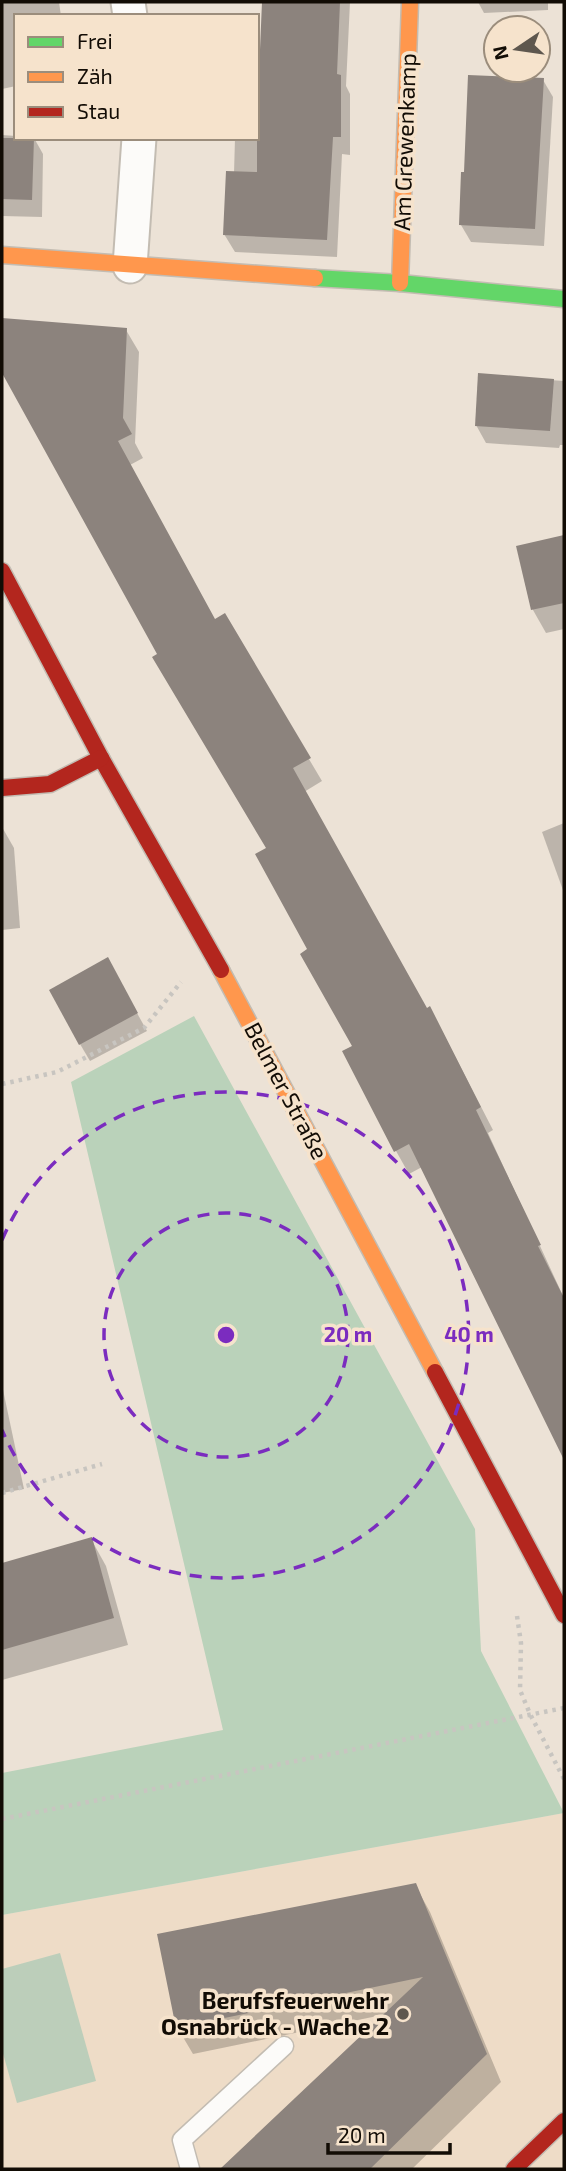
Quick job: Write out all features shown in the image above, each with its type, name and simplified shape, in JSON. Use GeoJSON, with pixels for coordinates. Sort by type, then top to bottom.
{"type":"FeatureCollection","features":[{"type":"Feature","properties":{"kind":"street","name":"Am Grewenkamp"},"geometry":{"type":"LineString","coordinates":[[400,282],[410,2]]}},
{"type":"Feature","properties":{"kind":"street"},"geometry":{"type":"LineString","coordinates":[[130,266],[139,140]]}},
{"type":"Feature","properties":{"kind":"street"},"geometry":{"type":"LineString","coordinates":[[2,255],[130,266],[400,282],[564,299]]}},
{"type":"Feature","properties":{"kind":"street","name":"Belmer Straße"},"geometry":{"type":"LineString","coordinates":[[5,583],[213,956],[564,1615]]}},
{"type":"Feature","properties":{"kind":"street"},"geometry":{"type":"LineString","coordinates":[[2,788],[50,784],[101,758]]}},
{"type":"Feature","properties":{"kind":"street"},"geometry":{"type":"LineString","coordinates":[[514,2169],[564,2121]]}},
{"type":"Feature","properties":{"kind":"lane"},"geometry":{"type":"LineString","coordinates":[[190,2169],[182,2140],[284,2046]]}},
{"type":"Feature","properties":{"kind":"path"},"geometry":{"type":"LineString","coordinates":[[2,1084],[57,1072],[144,1028],[179,984],[213,956]]}},
{"type":"Feature","properties":{"kind":"path"},"geometry":{"type":"LineString","coordinates":[[2,1493],[102,1464]]}},
{"type":"Feature","properties":{"kind":"path"},"geometry":{"type":"LineString","coordinates":[[515,1606],[521,1643],[520,1690],[564,1779]]}},
{"type":"Feature","properties":{"kind":"path"},"geometry":{"type":"LineString","coordinates":[[2,1819],[564,1708]]}},
{"type":"Feature","properties":{"kind":"shaded area"},"geometry":{"type":"Polygon","coordinates":[[[564,1813],[564,2169],[2,2169],[2,1915],[564,1813]]]}},
{"type":"Feature","properties":{"kind":"green space"},"geometry":{"type":"Polygon","coordinates":[[[194,1016],[475,1529],[481,1651],[564,1813],[2,1915],[2,1773],[223,1730],[71,1082],[194,1016]]]}},
{"type":"Feature","properties":{"kind":"green space"},"geometry":{"type":"Polygon","coordinates":[[[60,1953],[96,2081],[17,2103],[2,2050],[2,1969],[60,1953]]]}},
{"type":"Feature","properties":{"kind":"building"},"geometry":{"type":"Polygon","coordinates":[[[262,2],[340,2],[337,74],[341,75],[341,137],[333,137],[327,240],[223,235],[226,171],[257,172],[262,2]]]}},
{"type":"Feature","properties":{"kind":"building"},"geometry":{"type":"Polygon","coordinates":[[[468,75],[482,76],[482,84],[544,84],[535,229],[459,225],[461,172],[464,172],[468,75]]]}},
{"type":"Feature","properties":{"kind":"building"},"geometry":{"type":"Polygon","coordinates":[[[2,138],[34,140],[32,200],[2,199],[2,138]]]}},
{"type":"Feature","properties":{"kind":"building"},"geometry":{"type":"Polygon","coordinates":[[[2,318],[127,328],[123,418],[132,434],[118,441],[215,619],[225,613],[311,758],[293,768],[427,1008],[430,1006],[481,1107],[476,1110],[564,1298],[564,1460],[409,1144],[394,1152],[342,1051],[352,1046],[300,954],[307,949],[255,854],[266,848],[152,657],[157,654],[2,373],[2,318]]]}},
{"type":"Feature","properties":{"kind":"building"},"geometry":{"type":"Polygon","coordinates":[[[478,373],[554,379],[550,431],[475,426],[478,373]]]}},
{"type":"Feature","properties":{"kind":"building"},"geometry":{"type":"Polygon","coordinates":[[[564,535],[564,603],[531,610],[516,546],[564,535]]]}},
{"type":"Feature","properties":{"kind":"building"},"geometry":{"type":"Polygon","coordinates":[[[108,957],[138,1013],[79,1045],[49,990],[108,957]]]}},
{"type":"Feature","properties":{"kind":"building"},"geometry":{"type":"Polygon","coordinates":[[[92,1537],[114,1618],[2,1650],[2,1563],[92,1537]]]}},
{"type":"Feature","properties":{"kind":"building"},"geometry":{"type":"Polygon","coordinates":[[[416,1883],[487,2054],[370,2169],[220,2169],[423,1977],[176,2028],[157,1934],[416,1883]]]}},
{"type":"Feature","properties":{"kind":"traffic: fast"},"geometry":{"type":"LineString","coordinates":[[315,278],[400,283],[564,299]]}},
{"type":"Feature","properties":{"kind":"traffic: slow"},"geometry":{"type":"LineString","coordinates":[[400,283],[410,2]]}},
{"type":"Feature","properties":{"kind":"traffic: slow"},"geometry":{"type":"LineString","coordinates":[[2,255],[315,278]]}},
{"type":"Feature","properties":{"kind":"traffic: slow"},"geometry":{"type":"LineString","coordinates":[[221,970],[435,1372]]}},
{"type":"Feature","properties":{"kind":"traffic: jam"},"geometry":{"type":"LineString","coordinates":[[2,571],[101,758],[221,970]]}},
{"type":"Feature","properties":{"kind":"traffic: jam"},"geometry":{"type":"LineString","coordinates":[[2,788],[50,784],[101,758]]}},
{"type":"Feature","properties":{"kind":"traffic: jam"},"geometry":{"type":"LineString","coordinates":[[435,1372],[564,1615]]}},
{"type":"Feature","properties":{"kind":"traffic: jam"},"geometry":{"type":"LineString","coordinates":[[514,2169],[564,2121]]}},
{"type":"Feature","properties":{"kind":"place","name":"Berufsfeuerwehr Osnabrück - Wache 2"},"geometry":{"type":"Point","coordinates":[403,2014]}}]}
